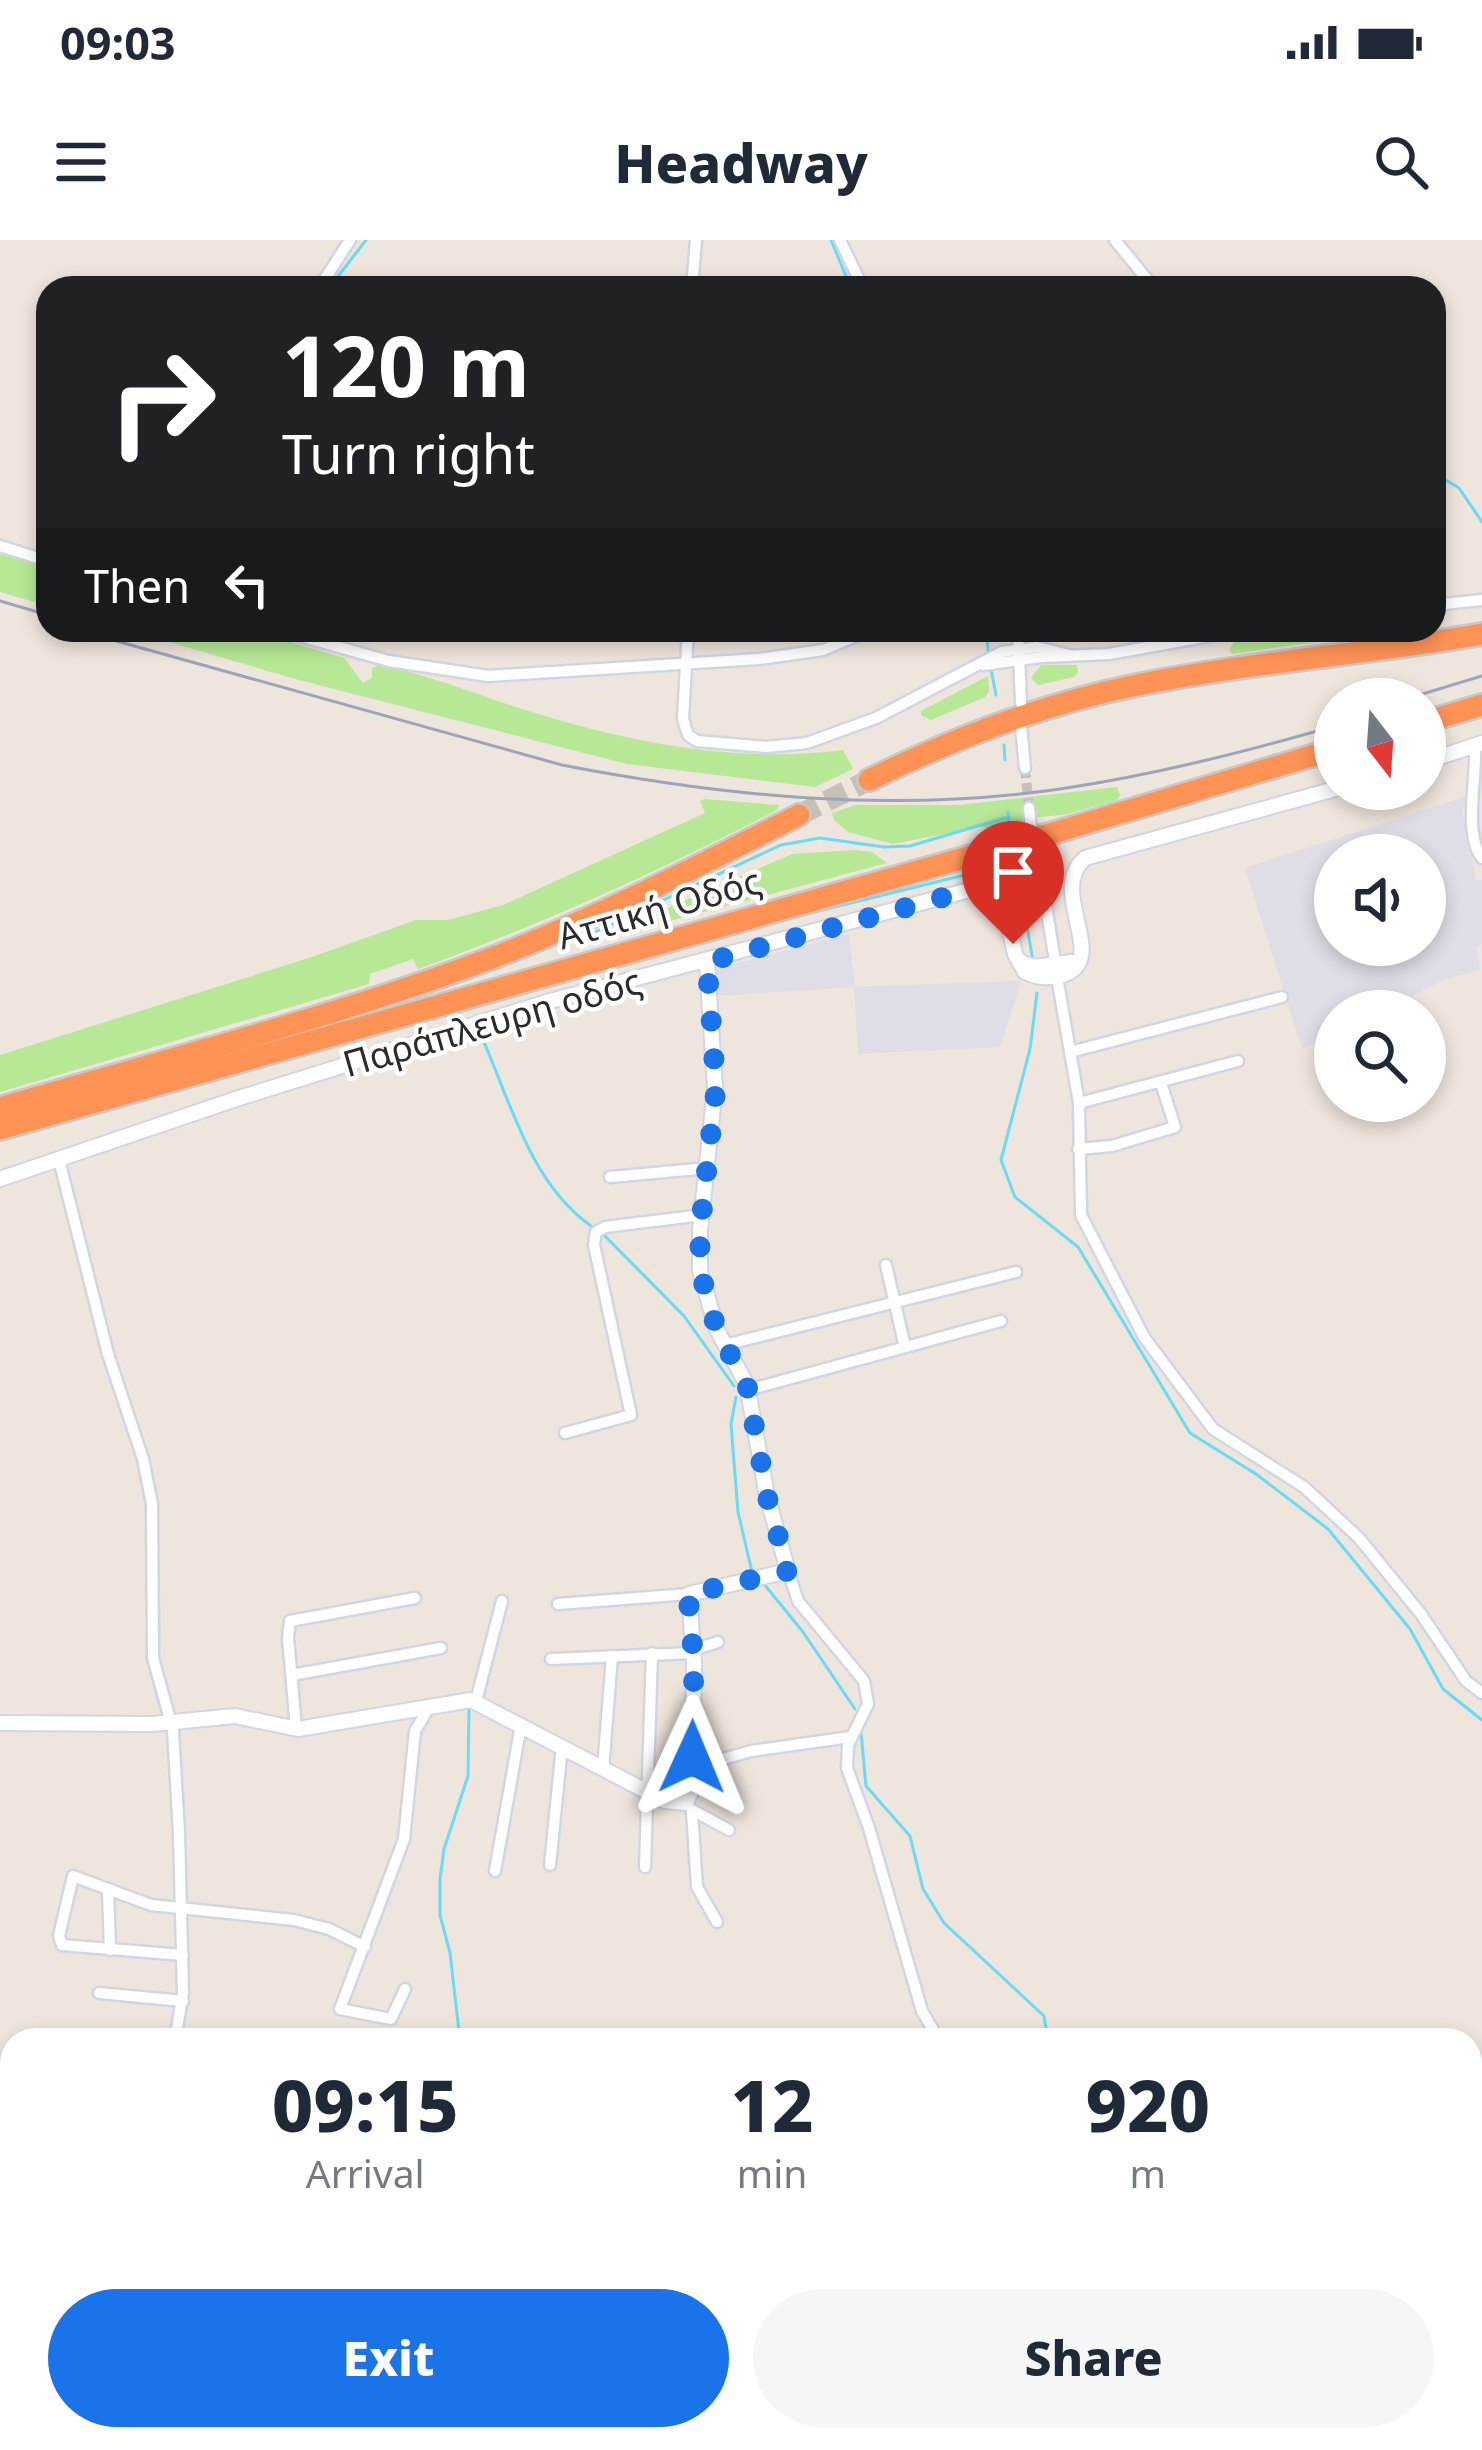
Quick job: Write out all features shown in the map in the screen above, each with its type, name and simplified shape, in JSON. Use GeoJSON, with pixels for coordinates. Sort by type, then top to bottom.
{"type":"FeatureCollection","features":[{"type":"Feature","properties":{"kind":"highway"},"geometry":{"type":"LineString","coordinates":[[1446,639],[1482,634]]}},
{"type":"Feature","properties":{"kind":"highway"},"geometry":{"type":"LineString","coordinates":[[869,779],[965,737],[1083,698],[1183,678],[1428,642]]}},
{"type":"Feature","properties":{"kind":"highway"},"geometry":{"type":"LineString","coordinates":[[1446,716],[1482,705]]}},
{"type":"Feature","properties":{"kind":"highway","name":"Αττική Οδός"},"geometry":{"type":"LineString","coordinates":[[0,1129],[1314,755]]}},
{"type":"Feature","properties":{"kind":"highway","name":"Αττική Οδός"},"geometry":{"type":"LineString","coordinates":[[0,1108],[489,959],[606,910],[800,814]]}},
{"type":"Feature","properties":{"kind":"street"},"geometry":{"type":"LineString","coordinates":[[328,276],[350,240]]}},
{"type":"Feature","properties":{"kind":"street"},"geometry":{"type":"LineString","coordinates":[[693,276],[696,240]]}},
{"type":"Feature","properties":{"kind":"street"},"geometry":{"type":"LineString","coordinates":[[840,240],[856,276]]}},
{"type":"Feature","properties":{"kind":"street"},"geometry":{"type":"LineString","coordinates":[[1115,240],[1144,276]]}},
{"type":"Feature","properties":{"kind":"street"},"geometry":{"type":"LineString","coordinates":[[0,546],[36,557]]}},
{"type":"Feature","properties":{"kind":"street"},"geometry":{"type":"LineString","coordinates":[[1446,604],[1482,600]]}},
{"type":"Feature","properties":{"kind":"street"},"geometry":{"type":"LineString","coordinates":[[321,642],[452,673],[544,675],[688,665],[823,650],[842,642]]}},
{"type":"Feature","properties":{"kind":"street"},"geometry":{"type":"LineString","coordinates":[[688,642],[683,719],[688,735],[697,741],[766,746],[837,735],[980,666],[1019,654],[1109,654],[1176,642]]}},
{"type":"Feature","properties":{"kind":"street"},"geometry":{"type":"LineString","coordinates":[[1018,642],[1021,703]]}},
{"type":"Feature","properties":{"kind":"street"},"geometry":{"type":"LineString","coordinates":[[1021,727],[1025,768]]}},
{"type":"Feature","properties":{"kind":"street"},"geometry":{"type":"LineString","coordinates":[[1446,755],[1479,744],[1471,831],[1482,858]]}},
{"type":"Feature","properties":{"kind":"street"},"geometry":{"type":"LineString","coordinates":[[1056,972],[1076,960],[1082,944],[1070,885],[1075,868],[1085,858],[1314,795]]}},
{"type":"Feature","properties":{"kind":"street"},"geometry":{"type":"LineString","coordinates":[[1030,808],[1031,828]]}},
{"type":"Feature","properties":{"kind":"street"},"geometry":{"type":"LineString","coordinates":[[1037,851],[1078,1103],[1081,1215],[1157,1358],[1213,1429],[1304,1487],[1359,1538],[1421,1614],[1466,1681],[1482,1693]]}},
{"type":"Feature","properties":{"kind":"street","name":"Παράπλευρη οδός"},"geometry":{"type":"LineString","coordinates":[[0,1179],[550,1001],[977,888],[1002,897],[1015,954],[1027,966],[1056,972]]}},
{"type":"Feature","properties":{"kind":"street"},"geometry":{"type":"LineString","coordinates":[[707,962],[716,1069],[700,1271],[725,1345],[748,1390],[767,1496],[798,1601],[864,1681],[868,1704],[850,1737],[850,1782],[869,1828],[922,2011],[932,2028]]}},
{"type":"Feature","properties":{"kind":"street"},"geometry":{"type":"LineString","coordinates":[[1070,1052],[1282,997]]}},
{"type":"Feature","properties":{"kind":"street"},"geometry":{"type":"LineString","coordinates":[[1078,1103],[1238,1061]]}},
{"type":"Feature","properties":{"kind":"street"},"geometry":{"type":"LineString","coordinates":[[1078,1149],[1112,1146],[1175,1127],[1161,1083]]}},
{"type":"Feature","properties":{"kind":"street"},"geometry":{"type":"LineString","coordinates":[[59,1160],[108,1354],[149,1486],[154,1523],[153,1658],[174,1741],[183,1955],[177,2028]]}},
{"type":"Feature","properties":{"kind":"street"},"geometry":{"type":"LineString","coordinates":[[610,1178],[708,1168]]}},
{"type":"Feature","properties":{"kind":"street"},"geometry":{"type":"LineString","coordinates":[[566,1433],[631,1415],[594,1245],[596,1232],[703,1215]]}},
{"type":"Feature","properties":{"kind":"street"},"geometry":{"type":"LineString","coordinates":[[886,1265],[905,1347]]}},
{"type":"Feature","properties":{"kind":"street"},"geometry":{"type":"LineString","coordinates":[[725,1345],[1016,1272]]}},
{"type":"Feature","properties":{"kind":"street"},"geometry":{"type":"LineString","coordinates":[[748,1390],[1001,1321]]}},
{"type":"Feature","properties":{"kind":"street"},"geometry":{"type":"LineString","coordinates":[[558,1604],[688,1594],[788,1571]]}},
{"type":"Feature","properties":{"kind":"street"},"geometry":{"type":"LineString","coordinates":[[688,1594],[693,1651],[689,1807],[697,1887],[717,1922]]}},
{"type":"Feature","properties":{"kind":"street"},"geometry":{"type":"LineString","coordinates":[[296,1728],[288,1625],[296,1617],[415,1598]]}},
{"type":"Feature","properties":{"kind":"street"},"geometry":{"type":"LineString","coordinates":[[476,1701],[502,1601]]}},
{"type":"Feature","properties":{"kind":"street"},"geometry":{"type":"LineString","coordinates":[[551,1659],[693,1651],[718,1642]]}},
{"type":"Feature","properties":{"kind":"street"},"geometry":{"type":"LineString","coordinates":[[292,1675],[441,1648]]}},
{"type":"Feature","properties":{"kind":"street"},"geometry":{"type":"LineString","coordinates":[[645,1867],[652,1653]]}},
{"type":"Feature","properties":{"kind":"street"},"geometry":{"type":"LineString","coordinates":[[603,1768],[612,1656]]}},
{"type":"Feature","properties":{"kind":"street"},"geometry":{"type":"LineString","coordinates":[[0,1723],[169,1722],[235,1716],[296,1728],[476,1701],[665,1802],[689,1807],[729,1830]]}},
{"type":"Feature","properties":{"kind":"street"},"geometry":{"type":"LineString","coordinates":[[405,1989],[391,2019],[340,2009],[404,1839],[415,1731],[430,1706]]}},
{"type":"Feature","properties":{"kind":"street"},"geometry":{"type":"LineString","coordinates":[[495,1871],[521,1725]]}},
{"type":"Feature","properties":{"kind":"street"},"geometry":{"type":"LineString","coordinates":[[692,1768],[751,1751],[850,1737]]}},
{"type":"Feature","properties":{"kind":"street"},"geometry":{"type":"LineString","coordinates":[[550,1865],[562,1746]]}},
{"type":"Feature","properties":{"kind":"street"},"geometry":{"type":"LineString","coordinates":[[183,1955],[59,1942],[73,1876],[165,1907],[294,1920],[329,1929],[365,1947]]}},
{"type":"Feature","properties":{"kind":"street"},"geometry":{"type":"LineString","coordinates":[[108,1889],[110,1950]]}},
{"type":"Feature","properties":{"kind":"street"},"geometry":{"type":"LineString","coordinates":[[165,1907],[180,1894]]}},
{"type":"Feature","properties":{"kind":"street"},"geometry":{"type":"LineString","coordinates":[[99,1994],[183,2001]]}},
{"type":"Feature","properties":{"kind":"shaded area"},"geometry":{"type":"Polygon","coordinates":[[[1470,795],[1462,809],[1476,880],[1482,880],[1482,944],[1476,946],[1480,970],[1424,990],[1314,990],[1314,1043],[1302,1049],[1245,868],[1314,846],[1314,966],[1446,966],[1446,834],[1350,834],[1424,810],[1446,810],[1446,803],[1470,795]]]}},
{"type":"Feature","properties":{"kind":"shaded area"},"geometry":{"type":"Polygon","coordinates":[[[849,934],[855,987],[1021,981],[1000,1047],[858,1054],[854,987],[716,996],[715,969],[849,934]]]}},
{"type":"Feature","properties":{"kind":"green space"},"geometry":{"type":"Polygon","coordinates":[[[0,552],[36,564],[36,602],[0,592],[0,552]]]}},
{"type":"Feature","properties":{"kind":"green space"},"geometry":{"type":"Polygon","coordinates":[[[170,642],[290,642],[344,658],[363,683],[372,678],[372,668],[380,665],[561,721],[641,740],[721,752],[843,750],[853,769],[815,787],[627,764],[170,642]]]}},
{"type":"Feature","properties":{"kind":"green space"},"geometry":{"type":"Polygon","coordinates":[[[1234,642],[1316,642],[1232,654],[1234,642]]]}},
{"type":"Feature","properties":{"kind":"green space"},"geometry":{"type":"Polygon","coordinates":[[[1041,665],[1077,665],[1078,672],[1038,685],[1031,678],[1041,665]]]}},
{"type":"Feature","properties":{"kind":"green space"},"geometry":{"type":"Polygon","coordinates":[[[988,676],[985,697],[931,720],[921,715],[921,711],[988,676]]]}},
{"type":"Feature","properties":{"kind":"green space"},"geometry":{"type":"Polygon","coordinates":[[[1117,787],[1117,800],[1034,818],[1012,830],[980,827],[893,844],[848,832],[832,813],[856,805],[960,805],[1117,787]]]}},
{"type":"Feature","properties":{"kind":"green space"},"geometry":{"type":"Polygon","coordinates":[[[700,801],[779,805],[600,896],[418,969],[413,959],[370,974],[369,984],[0,1092],[0,1055],[416,920],[448,920],[503,905],[705,813],[700,801]]]}},
{"type":"Feature","properties":{"kind":"green space"},"geometry":{"type":"Polygon","coordinates":[[[872,852],[887,863],[621,934],[612,932],[792,854],[872,852]]]}},
{"type":"Feature","properties":{"kind":"waterway"},"geometry":{"type":"LineString","coordinates":[[338,276],[366,240]]}},
{"type":"Feature","properties":{"kind":"waterway"},"geometry":{"type":"LineString","coordinates":[[831,240],[846,276]]}},
{"type":"Feature","properties":{"kind":"waterway"},"geometry":{"type":"LineString","coordinates":[[1446,480],[1459,488],[1482,522]]}},
{"type":"Feature","properties":{"kind":"waterway"},"geometry":{"type":"LineString","coordinates":[[988,642],[988,651]]}},
{"type":"Feature","properties":{"kind":"waterway"},"geometry":{"type":"LineString","coordinates":[[991,669],[996,695]]}},
{"type":"Feature","properties":{"kind":"waterway"},"geometry":{"type":"LineString","coordinates":[[1004,745],[1005,760]]}},
{"type":"Feature","properties":{"kind":"waterway"},"geometry":{"type":"LineString","coordinates":[[1008,812],[1010,829]]}},
{"type":"Feature","properties":{"kind":"waterway"},"geometry":{"type":"LineString","coordinates":[[578,940],[781,845],[820,838],[910,846],[1008,817]]}},
{"type":"Feature","properties":{"kind":"waterway"},"geometry":{"type":"LineString","coordinates":[[782,920],[1008,861]]}},
{"type":"Feature","properties":{"kind":"waterway"},"geometry":{"type":"LineString","coordinates":[[1010,866],[1023,903],[1033,961]]}},
{"type":"Feature","properties":{"kind":"waterway"},"geometry":{"type":"LineString","coordinates":[[1037,993],[1030,1049],[1001,1160],[1015,1197],[1078,1247],[1190,1433],[1256,1474],[1328,1529],[1410,1629],[1443,1689],[1482,1720]]}},
{"type":"Feature","properties":{"kind":"waterway"},"geometry":{"type":"LineString","coordinates":[[486,1004],[518,994]]}},
{"type":"Feature","properties":{"kind":"waterway"},"geometry":{"type":"LineString","coordinates":[[480,1033],[537,1163],[552,1187],[591,1226]]}},
{"type":"Feature","properties":{"kind":"waterway"},"geometry":{"type":"LineString","coordinates":[[603,1234],[684,1316],[734,1386]]}},
{"type":"Feature","properties":{"kind":"waterway"},"geometry":{"type":"LineString","coordinates":[[736,1397],[731,1424],[738,1512],[752,1572]]}},
{"type":"Feature","properties":{"kind":"waterway"},"geometry":{"type":"LineString","coordinates":[[764,1584],[855,1709]]}},
{"type":"Feature","properties":{"kind":"waterway"},"geometry":{"type":"LineString","coordinates":[[459,2028],[450,1953],[440,1915],[440,1879],[444,1849],[468,1776],[469,1708]]}},
{"type":"Feature","properties":{"kind":"waterway"},"geometry":{"type":"LineString","coordinates":[[861,1732],[866,1786],[910,1836],[923,1889],[944,1923],[1044,2016],[1046,2028]]}},
{"type":"Feature","properties":{"kind":"tunnel"},"geometry":{"type":"LineString","coordinates":[[1025,768],[1029,808]]}},
{"type":"Feature","properties":{"kind":"tunnel"},"geometry":{"type":"LineString","coordinates":[[799,815],[869,780]]}},
{"type":"Feature","properties":{"kind":"railway"},"geometry":{"type":"LineString","coordinates":[[0,601],[36,612]]}},
{"type":"Feature","properties":{"kind":"railway"},"geometry":{"type":"LineString","coordinates":[[120,642],[562,765],[686,786],[810,798],[935,800],[1060,789],[1199,762],[1314,732]]}},
{"type":"Feature","properties":{"kind":"railway"},"geometry":{"type":"LineString","coordinates":[[1446,687],[1482,676]]}},
{"type":"Feature","properties":{"kind":"route"},"geometry":{"type":"LineString","coordinates":[[692,1757],[694,1663],[688,1594],[788,1571],[767,1496],[747,1385],[717,1330],[700,1271],[716,1088],[707,962],[977,888],[1002,897],[1013,944]]}}]}
